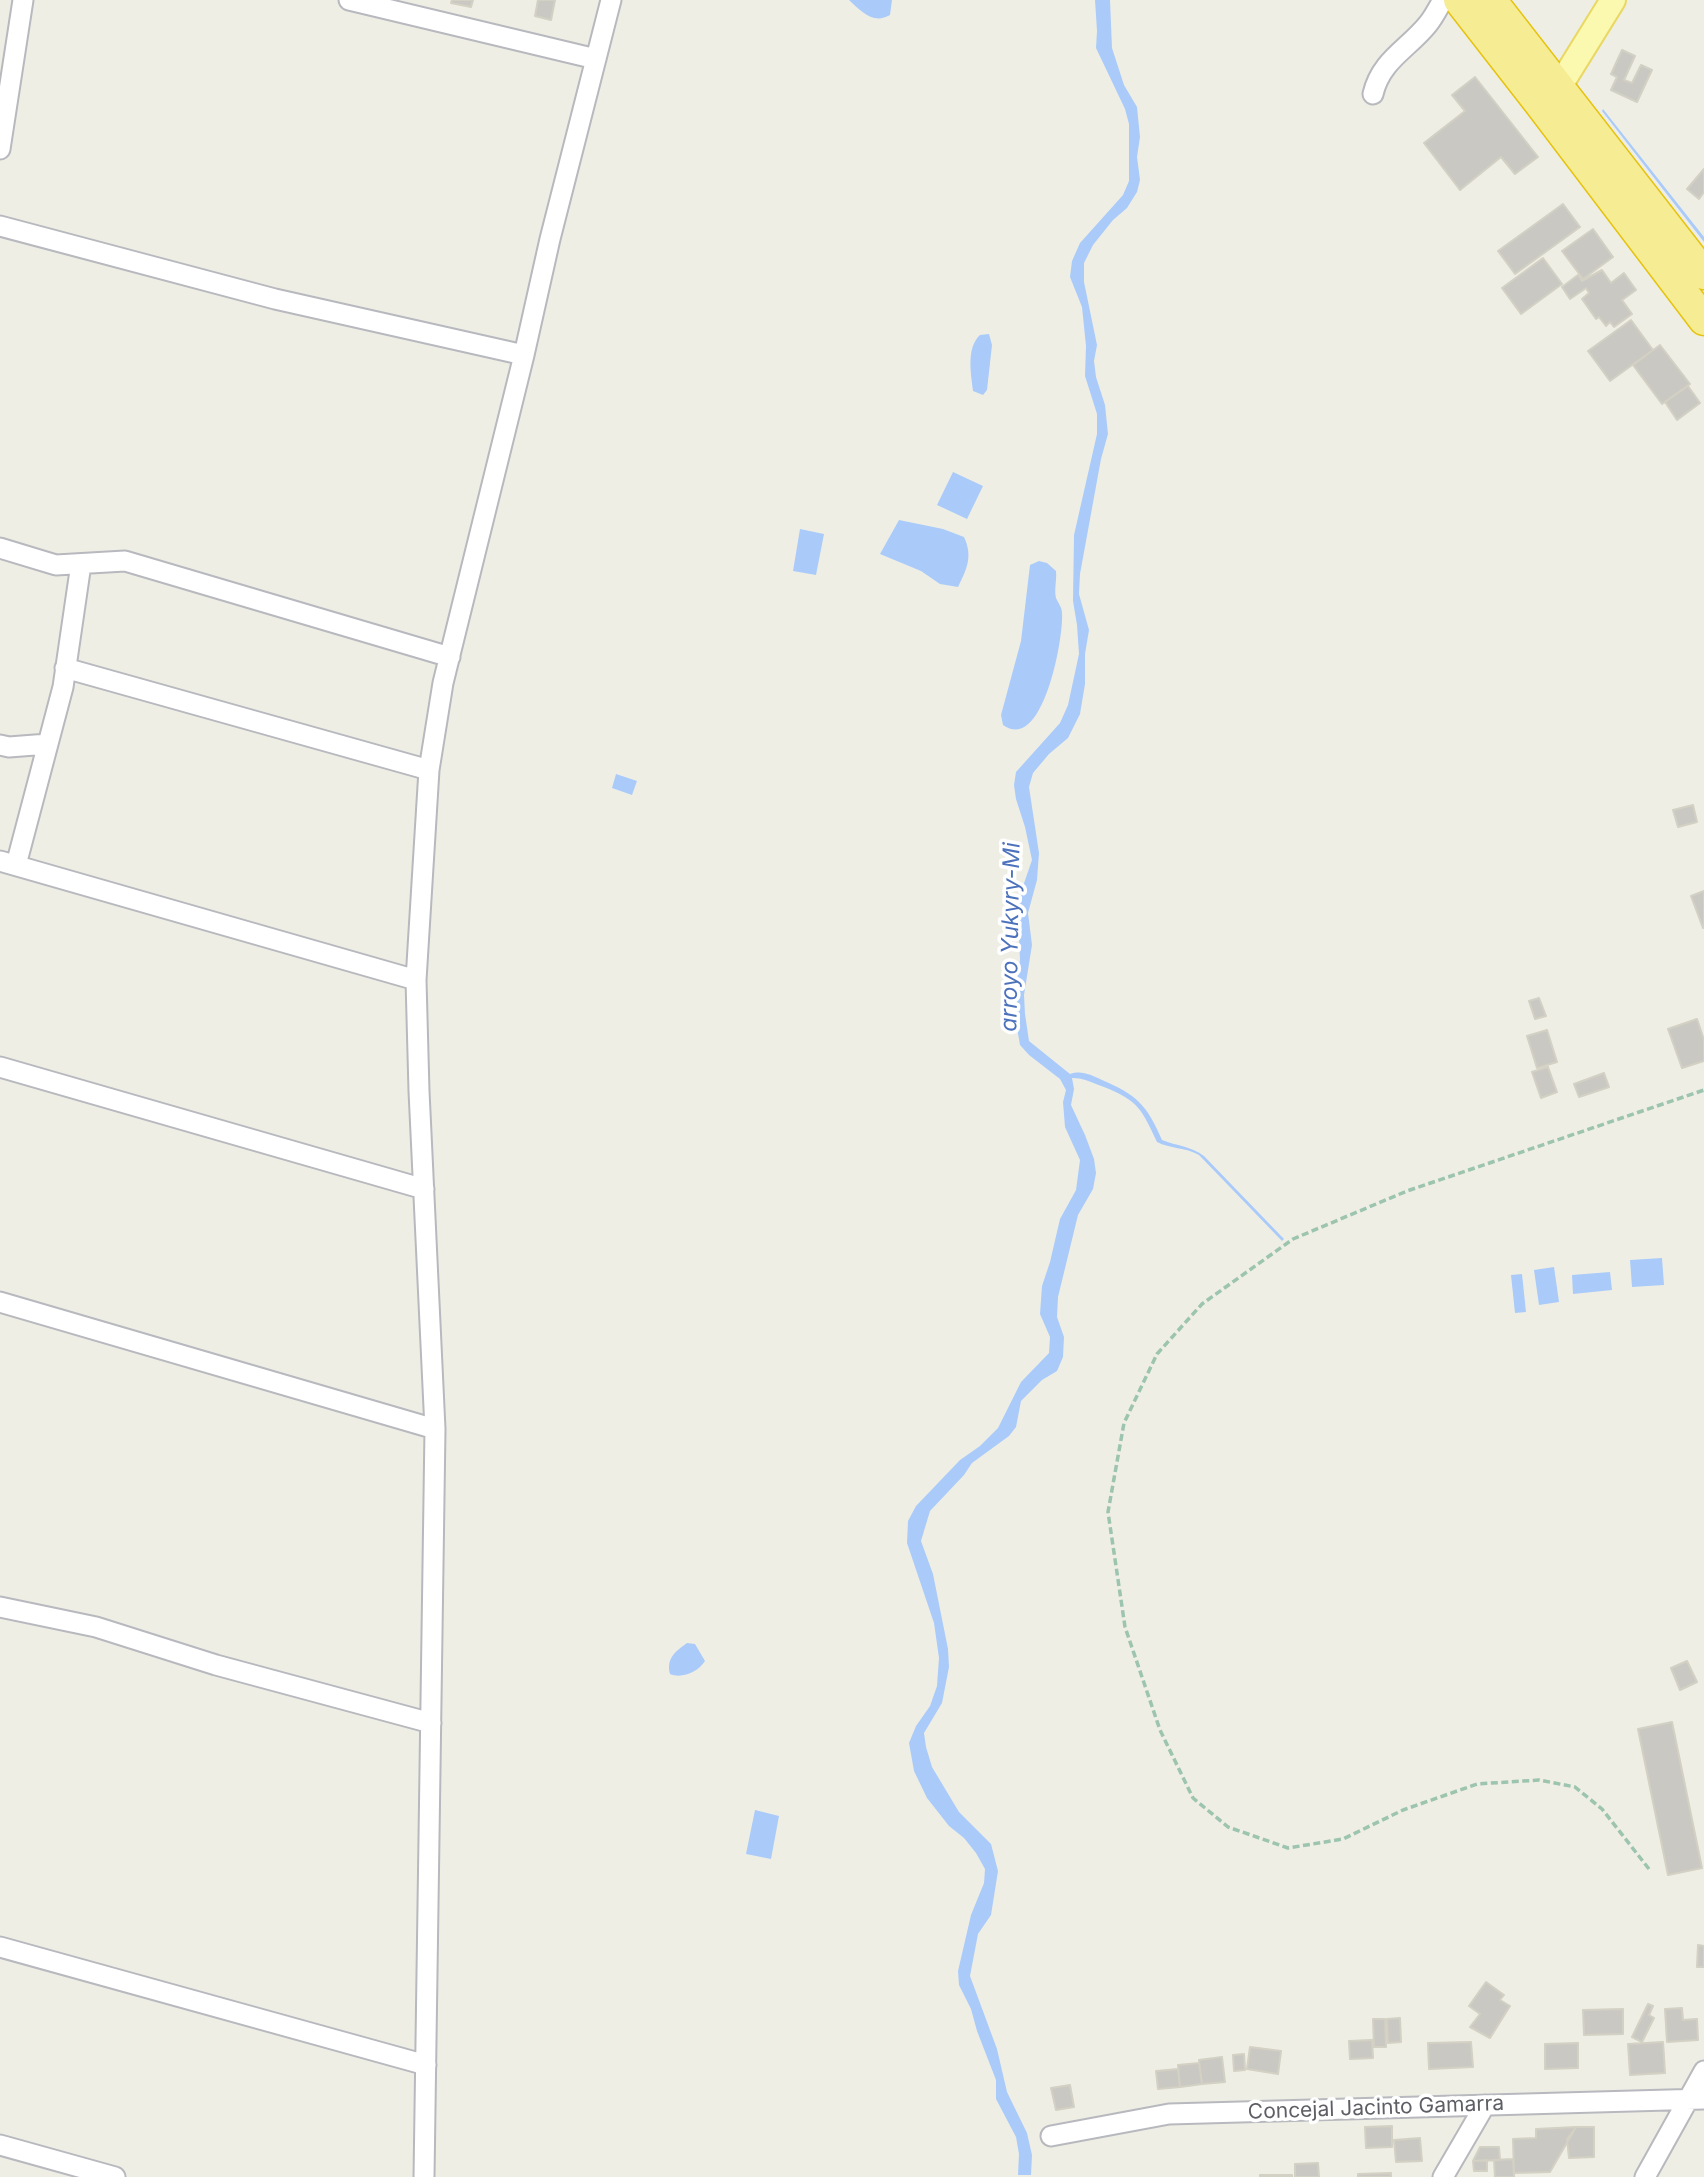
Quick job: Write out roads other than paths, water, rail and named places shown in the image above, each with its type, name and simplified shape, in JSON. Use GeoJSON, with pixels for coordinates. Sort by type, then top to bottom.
{"type":"FeatureCollection","features":[{"type":"Feature","properties":{"kind":"highway"},"geometry":{"type":"LineString","coordinates":[[1458,0],[1550,96],[1704,274]]}},
{"type":"Feature","properties":{"kind":"highway"},"geometry":{"type":"LineString","coordinates":[[1492,0],[1550,96],[1704,320]]}},
{"type":"Feature","properties":{"kind":"main road"},"geometry":{"type":"LineString","coordinates":[[1550,96],[1614,0]]}},
{"type":"Feature","properties":{"kind":"street"},"geometry":{"type":"LineString","coordinates":[[0,149],[23,0]]}},
{"type":"Feature","properties":{"kind":"street"},"geometry":{"type":"LineString","coordinates":[[349,0],[596,59]]}},
{"type":"Feature","properties":{"kind":"street"},"geometry":{"type":"LineString","coordinates":[[424,2177],[435,1429],[416,980],[429,770],[443,683],[550,239],[611,0]]}},
{"type":"Feature","properties":{"kind":"street"},"geometry":{"type":"LineString","coordinates":[[1373,94],[1385,65],[1428,24],[1443,0]]}},
{"type":"Feature","properties":{"kind":"street"},"geometry":{"type":"LineString","coordinates":[[0,226],[275,299],[524,355]]}},
{"type":"Feature","properties":{"kind":"street"},"geometry":{"type":"LineString","coordinates":[[0,548],[56,565],[125,561],[450,657]]}},
{"type":"Feature","properties":{"kind":"street"},"geometry":{"type":"LineString","coordinates":[[81,564],[63,687],[48,744],[8,863],[416,980]]}},
{"type":"Feature","properties":{"kind":"street"},"geometry":{"type":"LineString","coordinates":[[65,668],[429,770]]}},
{"type":"Feature","properties":{"kind":"street"},"geometry":{"type":"LineString","coordinates":[[0,745],[9,747],[48,744]]}},
{"type":"Feature","properties":{"kind":"street"},"geometry":{"type":"LineString","coordinates":[[0,1067],[424,1189]]}},
{"type":"Feature","properties":{"kind":"street"},"geometry":{"type":"LineString","coordinates":[[0,1302],[435,1429]]}},
{"type":"Feature","properties":{"kind":"street"},"geometry":{"type":"LineString","coordinates":[[0,1606],[96,1627],[216,1665],[431,1723]]}},
{"type":"Feature","properties":{"kind":"street"},"geometry":{"type":"LineString","coordinates":[[0,1947],[426,2066]]}},
{"type":"Feature","properties":{"kind":"street"},"geometry":{"type":"LineString","coordinates":[[1646,2177],[1696,2100],[1704,2071]]}},
{"type":"Feature","properties":{"kind":"street","name":"Concejal Jacinto Gamarra"},"geometry":{"type":"LineString","coordinates":[[1051,2136],[1169,2114],[1696,2100]]}},
{"type":"Feature","properties":{"kind":"street"},"geometry":{"type":"LineString","coordinates":[[1443,2177],[1485,2105]]}},
{"type":"Feature","properties":{"kind":"street"},"geometry":{"type":"LineString","coordinates":[[0,2145],[116,2177]]}},
{"type":"Feature","properties":{"kind":"water"},"geometry":{"type":"Polygon","coordinates":[[[849,0],[892,0],[890,15],[873,18],[849,0]]]}},
{"type":"Feature","properties":{"kind":"water"},"geometry":{"type":"Polygon","coordinates":[[[1095,0],[1110,0],[1112,48],[1124,85],[1137,107],[1140,180],[1137,192],[1127,208],[1113,220],[1093,245],[1084,263],[1084,282],[1097,345],[1094,361],[1096,377],[1105,405],[1108,434],[1080,574],[1079,594],[1089,630],[1080,714],[1068,738],[1049,754],[1033,773],[1029,787],[1039,853],[1037,880],[1028,913],[1032,945],[1024,995],[1029,1041],[1070,1074],[1090,1075],[1114,1085],[1140,1102],[1162,1140],[1189,1148],[1204,1156],[1284,1239],[1282,1241],[1199,1155],[1157,1142],[1143,1114],[1132,1102],[1104,1087],[1072,1078],[1074,1089],[1071,1105],[1094,1159],[1096,1173],[1093,1189],[1078,1215],[1058,1297],[1057,1317],[1064,1337],[1063,1357],[1057,1371],[1042,1380],[1021,1401],[1016,1427],[1009,1436],[972,1463],[930,1511],[921,1541],[933,1574],[949,1667],[942,1703],[924,1733],[926,1747],[932,1767],[959,1812],[991,1844],[998,1871],[991,1915],[978,1934],[970,1976],[997,2049],[1007,2092],[1027,2133],[1032,2155],[1031,2175],[1018,2175],[1019,2154],[1016,2137],[996,2099],[996,2080],[971,2009],[959,1985],[958,1971],[971,1915],[984,1883],[985,1869],[964,1838],[949,1826],[927,1798],[914,1771],[909,1743],[916,1726],[930,1706],[937,1686],[939,1658],[934,1623],[907,1543],[908,1521],[916,1506],[960,1460],[980,1446],[998,1428],[1021,1382],[1049,1353],[1050,1337],[1040,1314],[1042,1286],[1060,1219],[1076,1190],[1080,1160],[1065,1127],[1063,1102],[1066,1090],[1060,1079],[1020,1045],[1017,1028],[1017,979],[1020,960],[1018,915],[1021,892],[1032,860],[1014,785],[1016,772],[1060,723],[1068,705],[1079,654],[1073,601],[1074,535],[1097,434],[1097,414],[1085,376],[1086,346],[1082,307],[1070,277],[1072,261],[1080,243],[1123,195],[1129,181],[1129,124],[1125,109],[1096,48],[1095,0]]]}},
{"type":"Feature","properties":{"kind":"water"},"geometry":{"type":"Polygon","coordinates":[[[1603,109],[1704,237],[1704,242],[1602,111],[1603,109]]]}},
{"type":"Feature","properties":{"kind":"water"},"geometry":{"type":"Polygon","coordinates":[[[989,334],[992,345],[987,390],[983,395],[973,391],[971,354],[980,335],[989,334]]]}},
{"type":"Feature","properties":{"kind":"water"},"geometry":{"type":"Polygon","coordinates":[[[953,472],[983,486],[967,519],[937,505],[953,472]]]}},
{"type":"Feature","properties":{"kind":"water"},"geometry":{"type":"Polygon","coordinates":[[[899,520],[943,529],[964,537],[968,562],[958,587],[940,584],[921,571],[880,554],[899,520]]]}},
{"type":"Feature","properties":{"kind":"water"},"geometry":{"type":"Polygon","coordinates":[[[800,529],[824,534],[816,575],[793,571],[800,529]]]}},
{"type":"Feature","properties":{"kind":"water"},"geometry":{"type":"Polygon","coordinates":[[[1039,561],[1047,563],[1056,571],[1055,595],[1062,613],[1062,626],[1055,667],[1040,709],[1029,723],[1017,729],[1003,725],[1001,715],[1021,641],[1030,565],[1039,561]]]}},
{"type":"Feature","properties":{"kind":"water"},"geometry":{"type":"Polygon","coordinates":[[[616,774],[637,781],[632,795],[612,788],[616,774]]]}},
{"type":"Feature","properties":{"kind":"water"},"geometry":{"type":"Polygon","coordinates":[[[1662,1258],[1664,1285],[1632,1287],[1630,1260],[1662,1258]]]}},
{"type":"Feature","properties":{"kind":"water"},"geometry":{"type":"Polygon","coordinates":[[[1554,1267],[1559,1302],[1539,1305],[1534,1270],[1554,1267]]]}},
{"type":"Feature","properties":{"kind":"water"},"geometry":{"type":"Polygon","coordinates":[[[1610,1272],[1612,1290],[1573,1294],[1572,1275],[1610,1272]]]}},
{"type":"Feature","properties":{"kind":"water"},"geometry":{"type":"Polygon","coordinates":[[[1522,1274],[1526,1312],[1515,1313],[1511,1275],[1522,1274]]]}},
{"type":"Feature","properties":{"kind":"water"},"geometry":{"type":"Polygon","coordinates":[[[687,1643],[695,1644],[705,1661],[689,1674],[670,1674],[671,1659],[687,1643]]]}},
{"type":"Feature","properties":{"kind":"water"},"geometry":{"type":"Polygon","coordinates":[[[755,1810],[779,1816],[771,1859],[746,1854],[755,1810]]]}},
{"type":"Feature","properties":{"kind":"water label","name":"arroyo Yukyry-Mi"},"geometry":{"type":"Point","coordinates":[1011,937]}}]}
